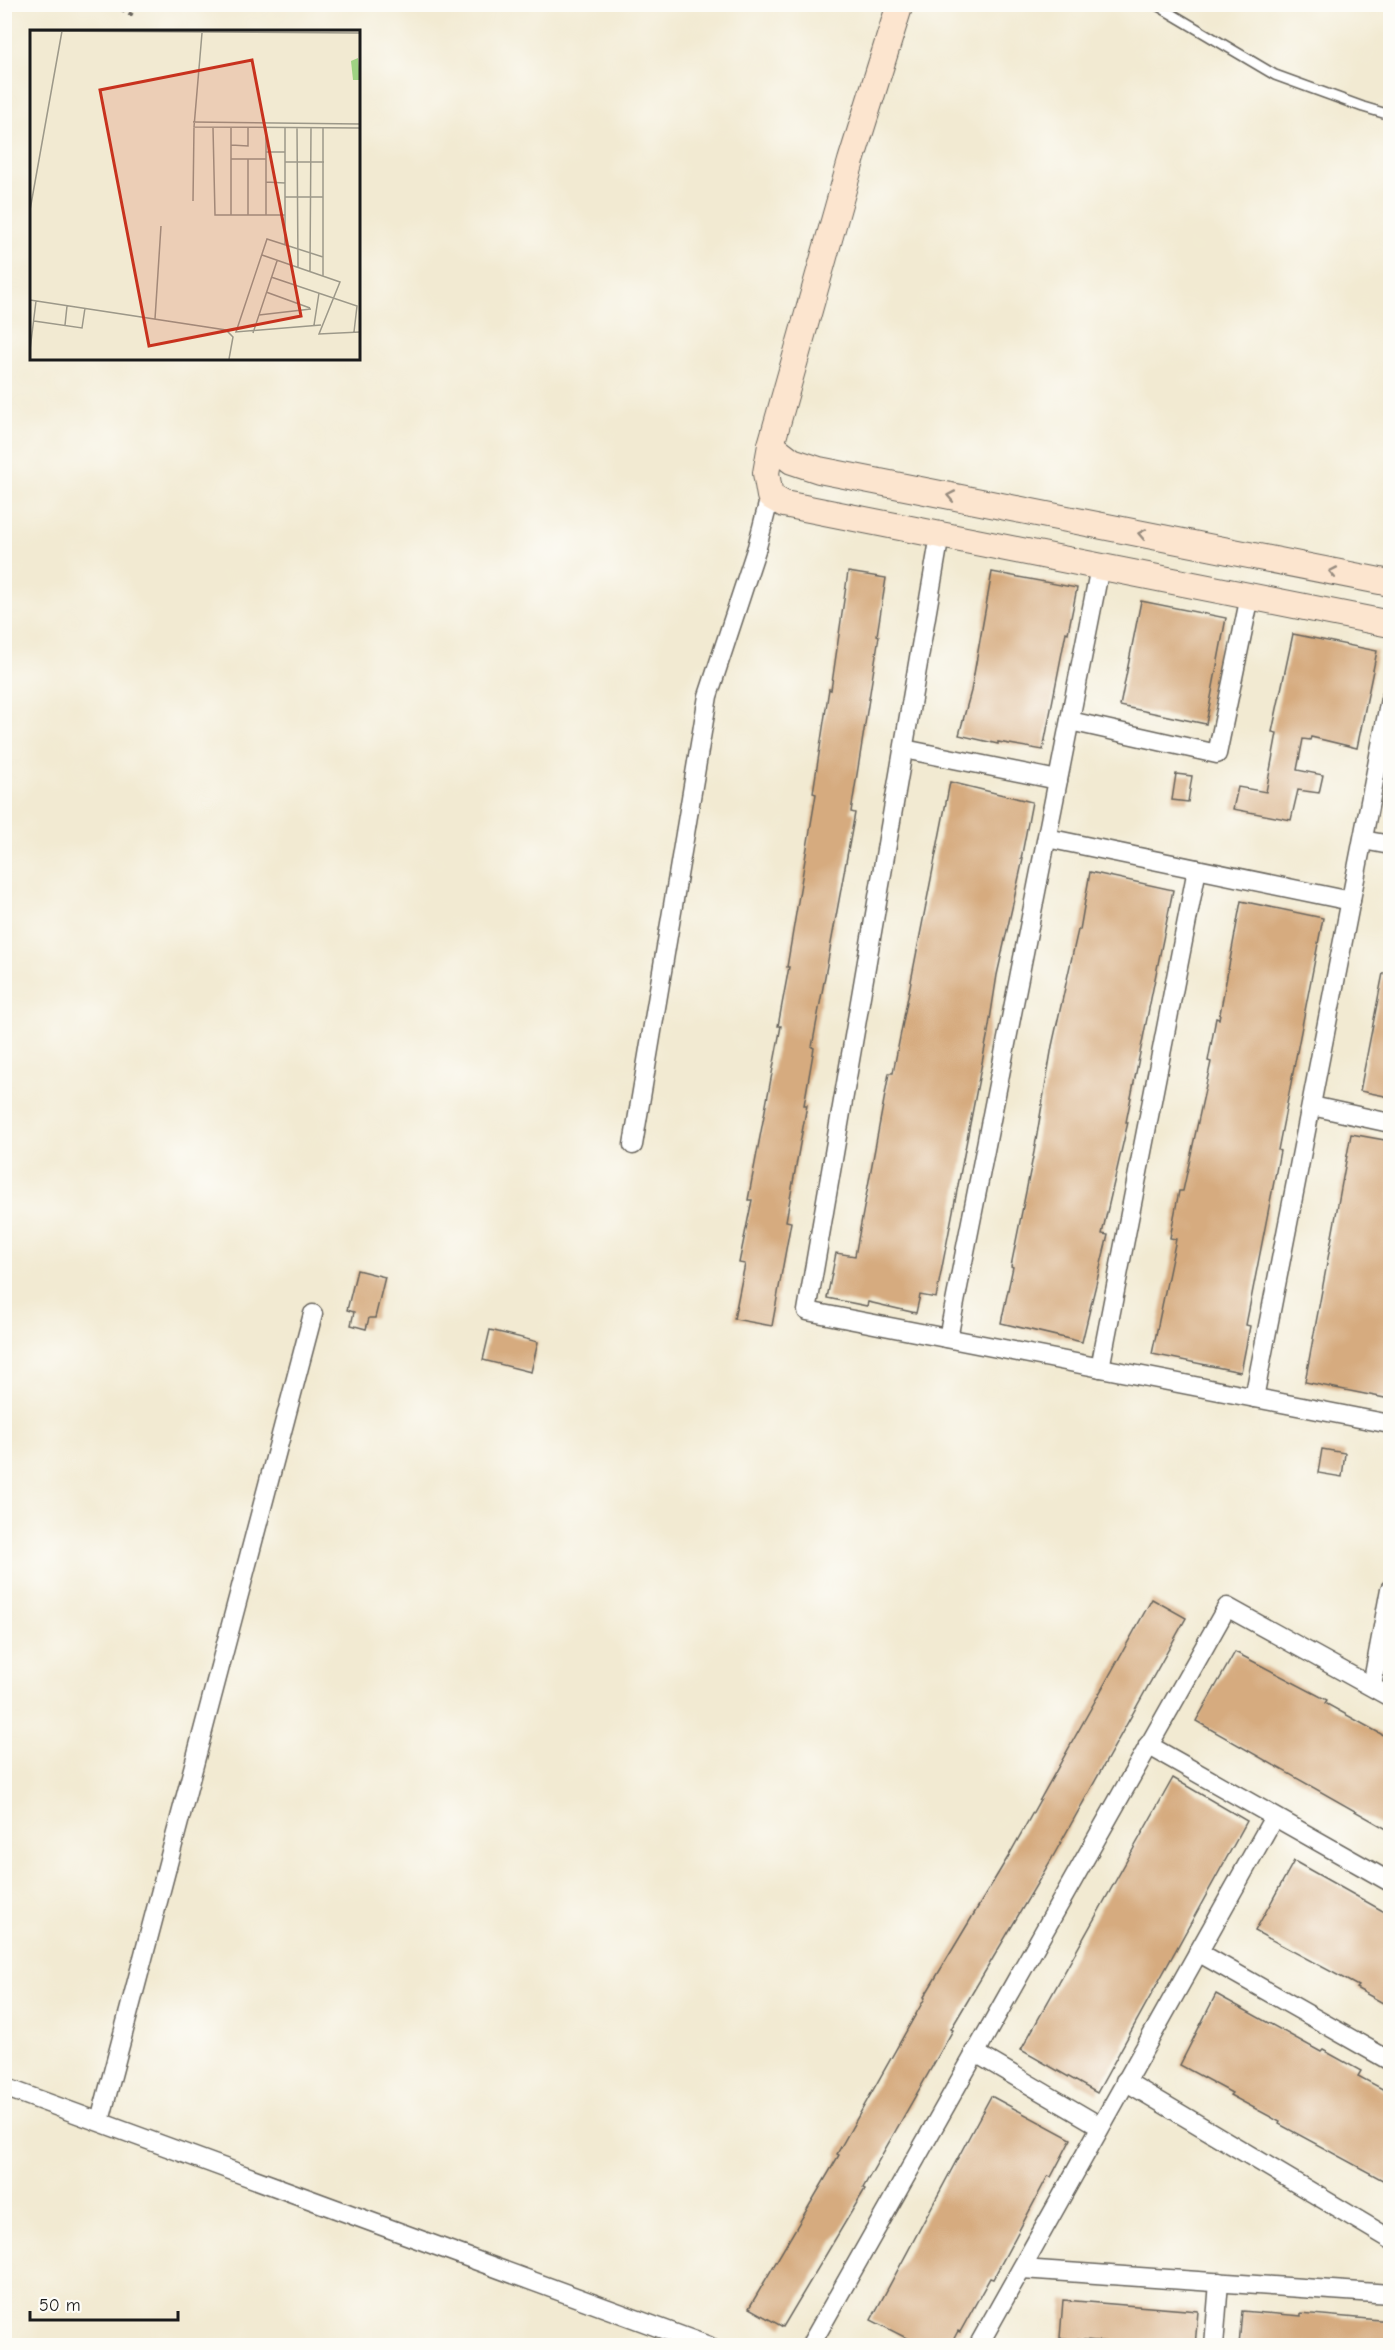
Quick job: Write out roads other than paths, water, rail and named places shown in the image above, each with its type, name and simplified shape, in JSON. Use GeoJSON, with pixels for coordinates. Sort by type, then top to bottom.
{"type":"FeatureCollection","features":[{"type":"Feature","properties":{"kind":"street"},"geometry":{"type":"LineString","coordinates":[[633,1145],[708,696],[757,547],[770,496],[766,472],[771,445],[851,161],[900,4]]}},
{"type":"Feature","properties":{"kind":"street"},"geometry":{"type":"LineString","coordinates":[[771,445],[792,461],[819,470],[1390,583]]}},
{"type":"Feature","properties":{"kind":"street"},"geometry":{"type":"LineString","coordinates":[[770,496],[784,504],[1390,624]]}},
{"type":"Feature","properties":{"kind":"street"},"geometry":{"type":"LineString","coordinates":[[940,535],[807,1311],[1390,1424]]}},
{"type":"Feature","properties":{"kind":"street"},"geometry":{"type":"LineString","coordinates":[[1213,589],[1222,550]]}},
{"type":"Feature","properties":{"kind":"street"},"geometry":{"type":"LineString","coordinates":[[948,1338],[1100,567]]}},
{"type":"Feature","properties":{"kind":"street"},"geometry":{"type":"LineString","coordinates":[[1070,721],[1217,754],[1250,596]]}},
{"type":"Feature","properties":{"kind":"street"},"geometry":{"type":"LineString","coordinates":[[1254,1398],[1390,699]]}},
{"type":"Feature","properties":{"kind":"street"},"geometry":{"type":"LineString","coordinates":[[904,748],[1058,780]]}},
{"type":"Feature","properties":{"kind":"street"},"geometry":{"type":"LineString","coordinates":[[1047,838],[1351,901]]}},
{"type":"Feature","properties":{"kind":"street"},"geometry":{"type":"LineString","coordinates":[[1363,840],[1390,845]]}},
{"type":"Feature","properties":{"kind":"street"},"geometry":{"type":"LineString","coordinates":[[1100,1368],[1197,869]]}},
{"type":"Feature","properties":{"kind":"street"},"geometry":{"type":"LineString","coordinates":[[1311,1106],[1390,1123]]}},
{"type":"Feature","properties":{"kind":"street"},"geometry":{"type":"LineString","coordinates":[[99,2121],[313,1314]]}},
{"type":"Feature","properties":{"kind":"street"},"geometry":{"type":"LineString","coordinates":[[1372,1686],[1390,1589]]}},
{"type":"Feature","properties":{"kind":"street"},"geometry":{"type":"LineString","coordinates":[[810,2346],[1227,1607],[1390,1697]]}},
{"type":"Feature","properties":{"kind":"street"},"geometry":{"type":"LineString","coordinates":[[1148,1745],[1390,1882]]}},
{"type":"Feature","properties":{"kind":"street"},"geometry":{"type":"LineString","coordinates":[[978,2346],[1274,1817]]}},
{"type":"Feature","properties":{"kind":"street"},"geometry":{"type":"LineString","coordinates":[[1198,1952],[1390,2061]]}},
{"type":"Feature","properties":{"kind":"street"},"geometry":{"type":"LineString","coordinates":[[974,2052],[1100,2126]]}},
{"type":"Feature","properties":{"kind":"street"},"geometry":{"type":"LineString","coordinates":[[1125,2081],[1390,2239]]}},
{"type":"Feature","properties":{"kind":"street"},"geometry":{"type":"LineString","coordinates":[[4,2087],[708,2346]]}},
{"type":"Feature","properties":{"kind":"street"},"geometry":{"type":"LineString","coordinates":[[1022,2269],[1390,2294]]}},
{"type":"Feature","properties":{"kind":"street"},"geometry":{"type":"LineString","coordinates":[[1214,2346],[1219,2282]]}},
{"type":"Feature","properties":{"kind":"lane"},"geometry":{"type":"LineString","coordinates":[[1155,4],[1275,75],[1390,115]]}},
{"type":"Feature","properties":{"kind":"lane"},"geometry":{"type":"LineString","coordinates":[[1170,14],[1176,4]]}}]}
